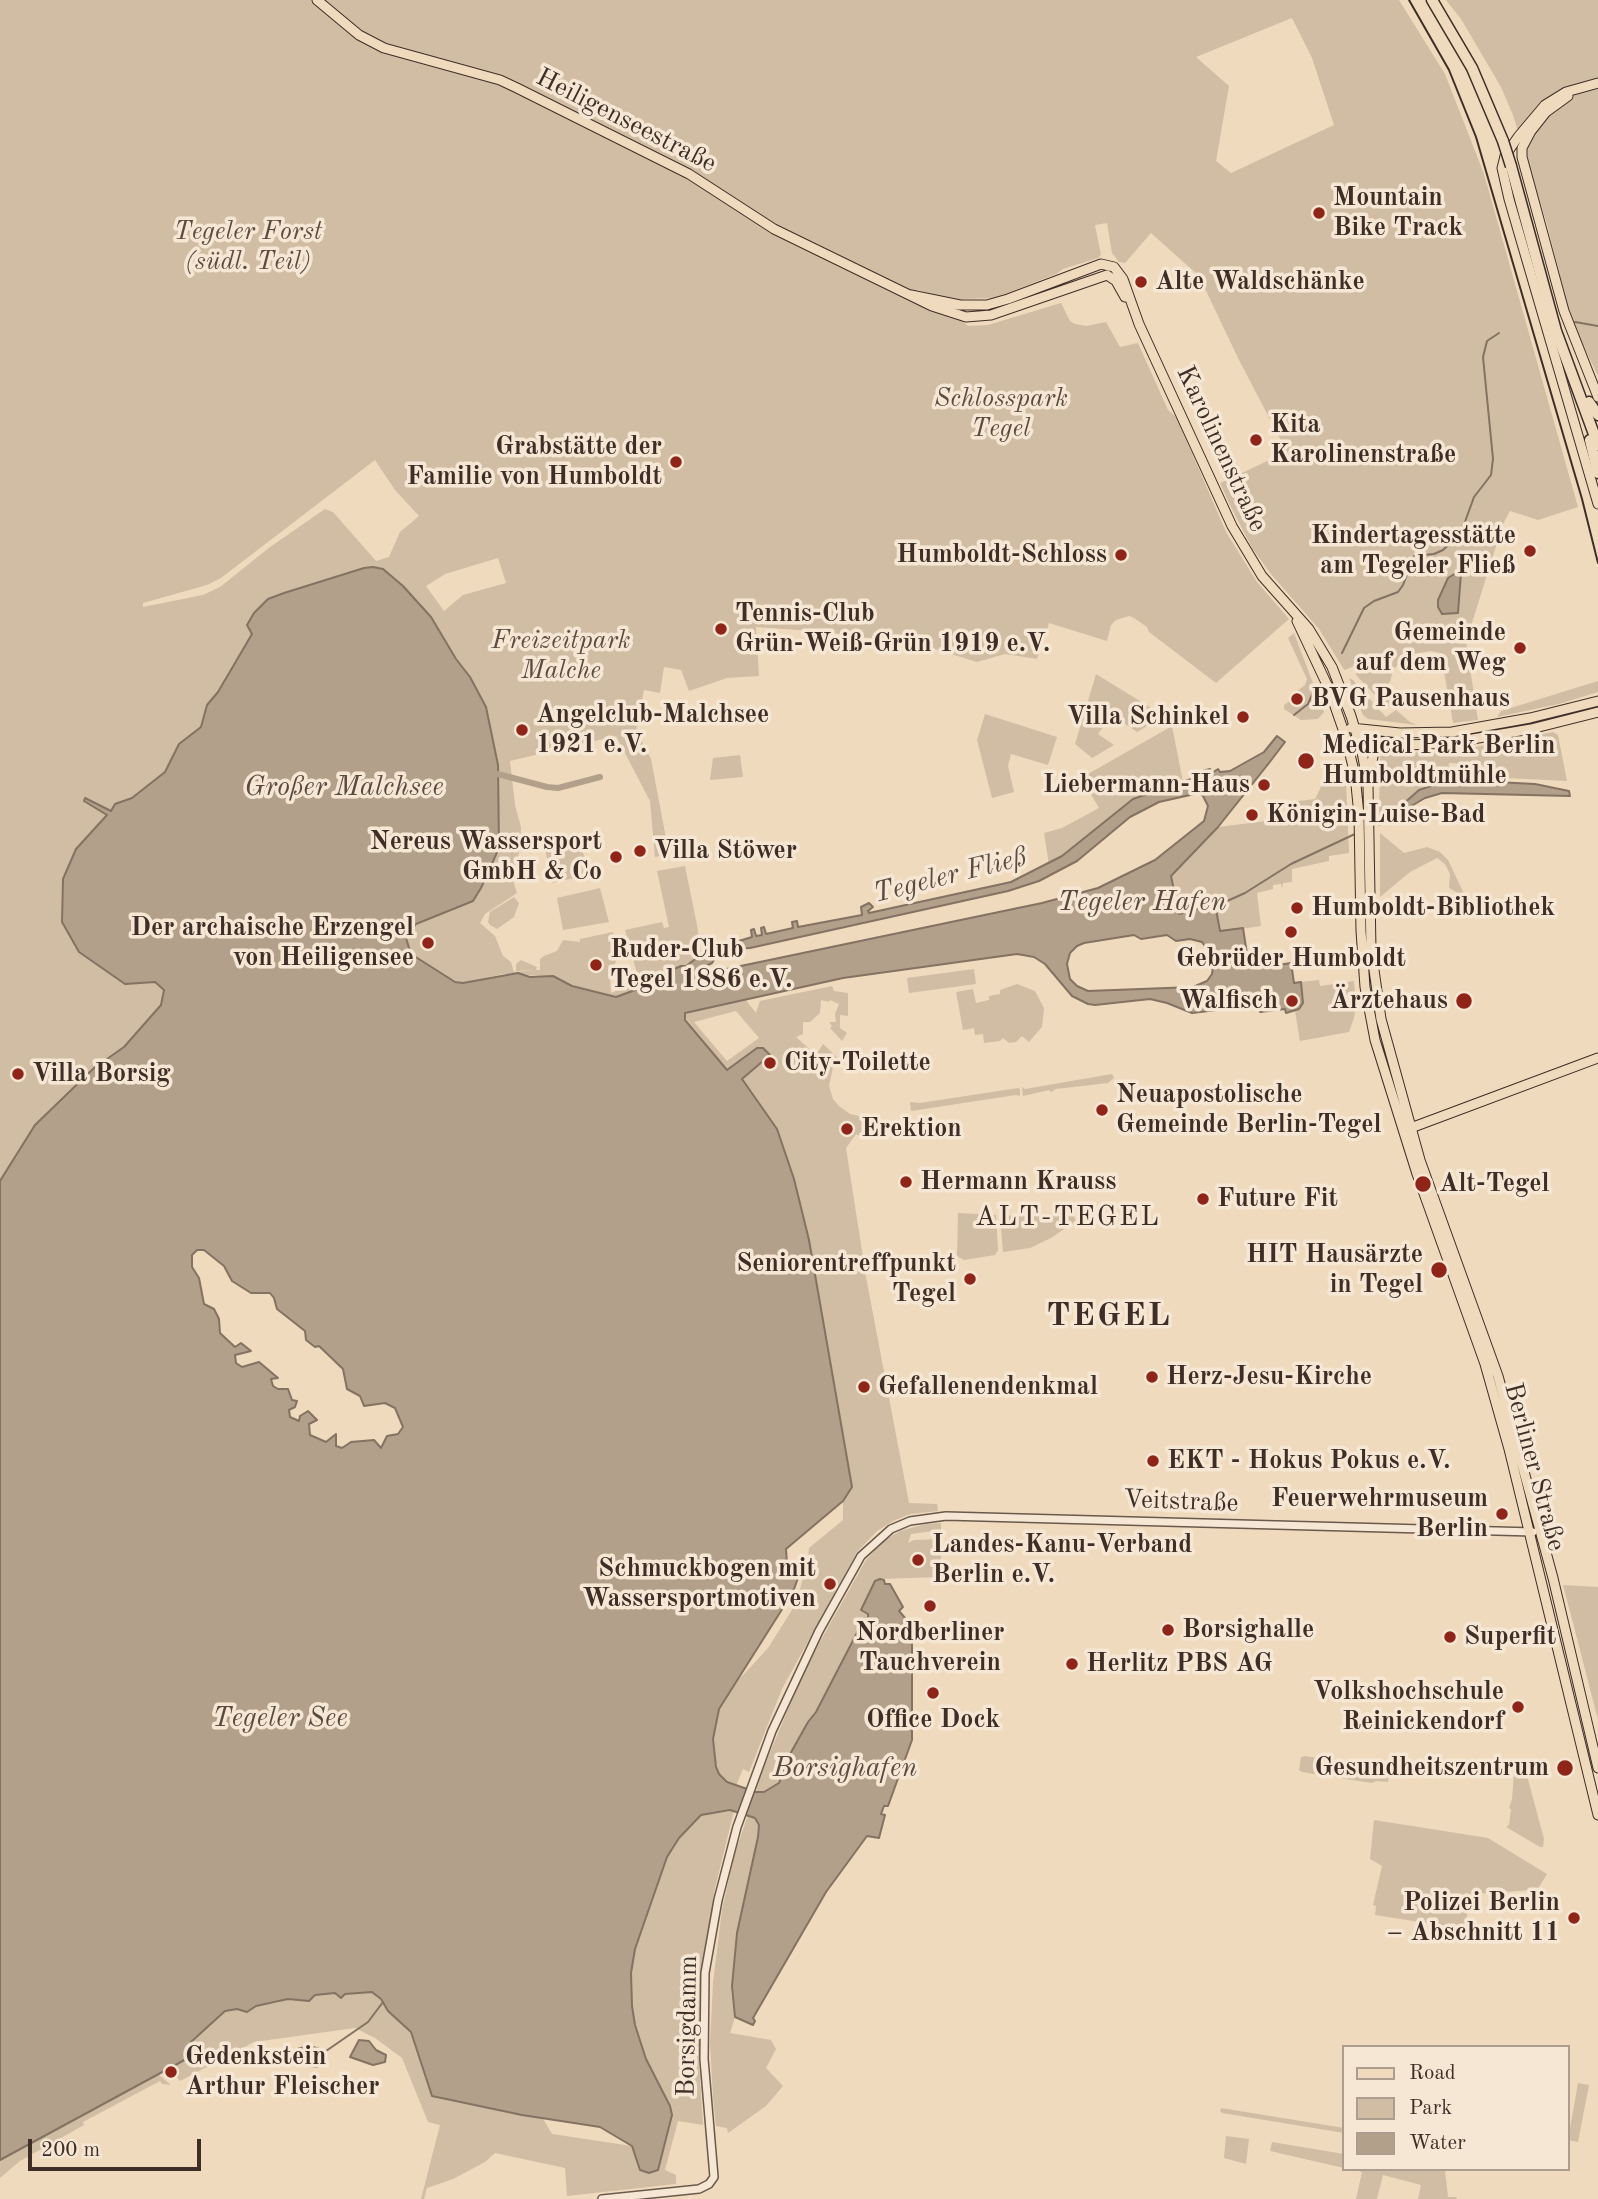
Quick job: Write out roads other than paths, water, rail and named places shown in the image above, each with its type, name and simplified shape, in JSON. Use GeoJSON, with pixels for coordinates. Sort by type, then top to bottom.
{"type":"FeatureCollection","features":[{"type":"Feature","properties":{"kind":"highway"},"geometry":{"type":"LineString","coordinates":[[1432,0],[1472,68],[1505,138]]}},
{"type":"Feature","properties":{"kind":"highway"},"geometry":{"type":"LineString","coordinates":[[1439,0],[1471,53],[1505,138],[1557,313],[1594,399],[1598,415]]}},
{"type":"Feature","properties":{"kind":"highway"},"geometry":{"type":"LineString","coordinates":[[1513,163],[1561,347],[1598,473]]}},
{"type":"Feature","properties":{"kind":"highway"},"geometry":{"type":"LineString","coordinates":[[1561,347],[1598,445]]}},
{"type":"Feature","properties":{"kind":"highway"},"geometry":{"type":"LineString","coordinates":[[1594,399],[1598,424]]}},
{"type":"Feature","properties":{"kind":"main road","name":"Heiligenseestraße"},"geometry":{"type":"LineString","coordinates":[[317,0],[359,35],[384,48],[500,80],[689,174],[774,229],[944,311],[966,317],[979,317],[1016,308],[1107,275]]}},
{"type":"Feature","properties":{"kind":"main road"},"geometry":{"type":"LineString","coordinates":[[1598,83],[1552,99],[1536,114],[1505,156],[1503,167],[1509,199],[1598,504]]}},
{"type":"Feature","properties":{"kind":"main road"},"geometry":{"type":"LineString","coordinates":[[1574,91],[1546,112],[1531,131],[1524,142],[1522,157],[1564,311],[1594,399]]}},
{"type":"Feature","properties":{"kind":"main road","name":"Heiligenseestraße"},"geometry":{"type":"LineString","coordinates":[[911,295],[960,305],[987,305],[1107,264]]}},
{"type":"Feature","properties":{"kind":"main road","name":"Karolinenstraße"},"geometry":{"type":"LineString","coordinates":[[1107,264],[1120,274],[1139,324]]}},
{"type":"Feature","properties":{"kind":"main road","name":"Karolinenstraße"},"geometry":{"type":"LineString","coordinates":[[1107,275],[1117,283],[1139,324],[1232,526],[1250,558],[1302,628],[1343,727],[1356,783],[1361,931],[1365,987],[1373,1030]]}},
{"type":"Feature","properties":{"kind":"main road","name":"Karolinenstraße"},"geometry":{"type":"LineString","coordinates":[[1273,588],[1310,629],[1330,663],[1358,739],[1368,785],[1371,949],[1383,1029]]}},
{"type":"Feature","properties":{"kind":"main road"},"geometry":{"type":"LineString","coordinates":[[1343,727],[1400,733],[1452,732],[1530,718],[1598,701]]}},
{"type":"Feature","properties":{"kind":"main road"},"geometry":{"type":"LineString","coordinates":[[1346,738],[1417,745],[1449,743],[1531,729],[1598,712]]}},
{"type":"Feature","properties":{"kind":"main road"},"geometry":{"type":"LineString","coordinates":[[1368,785],[1374,751],[1382,743]]}},
{"type":"Feature","properties":{"kind":"main road","name":"Berliner Straße"},"geometry":{"type":"LineString","coordinates":[[1383,1029],[1407,1130]]}},
{"type":"Feature","properties":{"kind":"main road","name":"Berliner Straße"},"geometry":{"type":"LineString","coordinates":[[1373,1030],[1490,1365],[1541,1533],[1598,1768]]}},
{"type":"Feature","properties":{"kind":"main road"},"geometry":{"type":"LineString","coordinates":[[1407,1130],[1598,1058]]}},
{"type":"Feature","properties":{"kind":"main road","name":"Berliner Straße"},"geometry":{"type":"LineString","coordinates":[[1490,1365],[1598,1815]]}},
{"type":"Feature","properties":{"kind":"main road","name":"Berliner Straße"},"geometry":{"type":"LineString","coordinates":[[1542,1581],[1553,1578]]}},
{"type":"Feature","properties":{"kind":"main road","name":"Berliner Straße"},"geometry":{"type":"LineString","coordinates":[[1569,1694],[1574,1698],[1580,1718],[1586,1717]]}},
{"type":"Feature","properties":{"kind":"street","name":"Veitstraße"},"geometry":{"type":"LineString","coordinates":[[754,1776],[795,1679],[835,1600],[861,1556],[877,1539],[900,1524],[925,1517],[946,1516],[1541,1533]]}},
{"type":"Feature","properties":{"kind":"street","name":"Borsigdamm"},"geometry":{"type":"LineString","coordinates":[[602,2199],[699,2189],[709,2184],[714,2177],[704,2059],[705,1973],[718,1900],[737,1827],[754,1776]]}},
{"type":"Feature","properties":{"kind":"water","name":"Tegeler See"},"geometry":{"type":"Polygon","coordinates":[[[364,568],[383,569],[403,586],[431,617],[486,707],[498,765],[499,848],[473,901],[416,924],[406,938],[411,954],[455,982],[463,983],[518,973],[530,977],[553,976],[572,986],[616,997],[686,966],[706,951],[752,937],[751,930],[754,929],[756,936],[762,935],[761,928],[764,927],[766,934],[793,928],[792,922],[797,921],[798,927],[862,915],[861,907],[869,903],[873,907],[869,913],[1011,882],[1062,856],[1133,799],[1194,778],[1194,773],[1210,769],[1212,773],[1218,769],[1220,772],[1230,771],[1264,752],[1277,736],[1285,742],[1218,827],[1171,876],[1179,914],[1215,904],[1220,931],[1243,928],[1247,954],[1263,952],[1266,967],[1291,963],[1294,983],[1301,982],[1303,1003],[1299,1009],[1286,1013],[1285,1009],[1260,1012],[1258,1005],[1192,1013],[1150,999],[1088,1004],[1072,996],[1045,964],[1034,957],[1017,954],[843,978],[685,1013],[685,1020],[727,1070],[757,1048],[763,1048],[770,1055],[742,1079],[777,1129],[794,1179],[809,1240],[852,1487],[843,1501],[786,1549],[787,1563],[797,1571],[798,1578],[793,1592],[719,1709],[713,1739],[716,1767],[727,1782],[756,1792],[764,1792],[779,1783],[789,1756],[816,1712],[860,1627],[868,1619],[868,1614],[861,1610],[875,1581],[880,1579],[884,1580],[885,1584],[890,1584],[903,1607],[899,1611],[912,1626],[912,1740],[888,1806],[884,1806],[881,1814],[885,1815],[879,1838],[867,1836],[826,1892],[753,2018],[753,2025],[735,2017],[732,1986],[737,1933],[759,1825],[755,1818],[730,1810],[701,1815],[679,1838],[667,1857],[635,1949],[631,1973],[635,2025],[646,2059],[672,2115],[658,2170],[649,2173],[640,2170],[632,2146],[600,2127],[522,2115],[432,2096],[411,2032],[372,1992],[345,1994],[341,1998],[335,1993],[315,1995],[309,2001],[288,1999],[256,2006],[247,2012],[237,2009],[225,2011],[191,2042],[190,2057],[0,2160],[0,1181],[35,1125],[94,1068],[124,1047],[161,1005],[164,990],[155,982],[125,984],[79,952],[62,922],[63,879],[76,849],[107,815],[84,801],[85,798],[111,811],[115,804],[132,798],[165,772],[179,744],[201,727],[207,705],[218,692],[252,634],[247,625],[254,613],[268,599],[364,568]],[[1199,793],[1159,802],[1130,817],[1077,861],[1039,881],[1008,891],[750,948],[735,949],[716,957],[712,963],[697,971],[701,976],[1042,903],[1098,888],[1155,860],[1204,821],[1208,806],[1199,793]],[[1134,935],[1084,943],[1070,953],[1067,964],[1070,979],[1088,991],[1193,987],[1207,981],[1212,974],[1214,960],[1202,942],[1190,939],[1176,941],[1167,935],[1141,939],[1134,935]],[[197,1250],[192,1255],[192,1267],[199,1278],[204,1304],[214,1309],[219,1319],[220,1333],[235,1347],[241,1343],[251,1351],[235,1355],[236,1363],[242,1367],[259,1362],[278,1378],[271,1379],[273,1386],[288,1389],[292,1400],[297,1401],[295,1407],[289,1410],[290,1417],[299,1421],[300,1416],[308,1411],[317,1420],[309,1424],[310,1435],[326,1442],[336,1434],[336,1446],[342,1448],[351,1442],[374,1440],[381,1448],[387,1436],[398,1434],[403,1427],[395,1408],[385,1403],[364,1406],[360,1396],[347,1389],[343,1369],[319,1346],[315,1347],[306,1340],[305,1331],[277,1309],[270,1293],[251,1293],[232,1281],[224,1266],[204,1250],[197,1250]]]}},
{"type":"Feature","properties":{"kind":"water"},"geometry":{"type":"Polygon","coordinates":[[[1461,573],[1458,613],[1442,614],[1438,600],[1448,578],[1461,573]]]}},
{"type":"Feature","properties":{"kind":"water"},"geometry":{"type":"Polygon","coordinates":[[[1476,781],[1535,784],[1569,791],[1570,796],[1442,793],[1425,798],[1379,825],[1379,819],[1401,806],[1419,790],[1437,784],[1474,784],[1476,781]]]}},
{"type":"Feature","properties":{"kind":"water"},"geometry":{"type":"Polygon","coordinates":[[[359,2040],[369,2041],[376,2050],[386,2055],[385,2062],[373,2065],[350,2057],[359,2040]]]}},
{"type":"Feature","properties":{"kind":"water"},"geometry":{"type":"Polygon","coordinates":[[[313,2047],[326,2051],[325,2060],[317,2067],[288,2061],[291,2053],[299,2048],[313,2047]]]}},
{"type":"Feature","properties":{"kind":"waterway","name":"Tegeler Fließ"},"geometry":{"type":"LineString","coordinates":[[1575,322],[1598,326]]}},
{"type":"Feature","properties":{"kind":"waterway","name":"Tegeler Fließ"},"geometry":{"type":"LineString","coordinates":[[1342,653],[1364,608],[1398,592],[1414,556],[1434,554],[1454,540],[1462,530],[1474,497],[1491,475],[1493,459],[1483,357],[1487,341],[1499,333]]}},
{"type":"Feature","properties":{"kind":"waterway","name":"Tegeler Fließ"},"geometry":{"type":"LineString","coordinates":[[1294,715],[1308,704],[1314,690]]}},
{"type":"Feature","properties":{"kind":"waterway"},"geometry":{"type":"LineString","coordinates":[[498,774],[558,788],[600,777]]}},
{"type":"Feature","properties":{"kind":"waterway"},"geometry":{"type":"LineString","coordinates":[[1371,826],[1379,822]]}},
{"type":"Feature","properties":{"kind":"waterway","name":"Tegeler Hafen"},"geometry":{"type":"LineString","coordinates":[[1216,906],[1245,893],[1291,864],[1357,833]]}},
{"type":"Feature","properties":{"kind":"waterway"},"geometry":{"type":"LineString","coordinates":[[326,2051],[368,2022],[383,2002]]}},
{"type":"Feature","properties":{"kind":"tram line"},"geometry":{"type":"LineString","coordinates":[[1409,0],[1449,70],[1476,137],[1582,499],[1598,563]]}},
{"type":"Feature","properties":{"kind":"place","name":"Mountain Bike Track"},"geometry":{"type":"Point","coordinates":[1319,213]}},
{"type":"Feature","properties":{"kind":"place","name":"Alte Waldschänke"},"geometry":{"type":"Point","coordinates":[1141,282]}},
{"type":"Feature","properties":{"kind":"place","name":"Kita Karolinenstraße"},"geometry":{"type":"Point","coordinates":[1256,440]}},
{"type":"Feature","properties":{"kind":"place","name":"Grabstätte der Familie von Humboldt"},"geometry":{"type":"Point","coordinates":[676,462]}},
{"type":"Feature","properties":{"kind":"place","name":"Kindertagesstätte am Tegeler Fließ"},"geometry":{"type":"Point","coordinates":[1530,551]}},
{"type":"Feature","properties":{"kind":"place","name":"Humboldt-Schloss"},"geometry":{"type":"Point","coordinates":[1121,555]}},
{"type":"Feature","properties":{"kind":"place","name":"Tennis-Club Grün-Weiß-Grün 1919 e.V."},"geometry":{"type":"Point","coordinates":[721,629]}},
{"type":"Feature","properties":{"kind":"place","name":"Gemeinde auf dem Weg"},"geometry":{"type":"Point","coordinates":[1520,648]}},
{"type":"Feature","properties":{"kind":"place","name":"BVG Pausenhaus"},"geometry":{"type":"Point","coordinates":[1297,699]}},
{"type":"Feature","properties":{"kind":"place","name":"Villa Schinkel"},"geometry":{"type":"Point","coordinates":[1243,717]}},
{"type":"Feature","properties":{"kind":"place","name":"Angelclub-Malchsee 1921 e.V."},"geometry":{"type":"Point","coordinates":[522,730]}},
{"type":"Feature","properties":{"kind":"place","name":"Medical Park Berlin Humboldtmühle"},"geometry":{"type":"Point","coordinates":[1306,761]}},
{"type":"Feature","properties":{"kind":"place","name":"Liebermann-Haus"},"geometry":{"type":"Point","coordinates":[1264,785]}},
{"type":"Feature","properties":{"kind":"place","name":"Königin-Luise-Bad"},"geometry":{"type":"Point","coordinates":[1252,815]}},
{"type":"Feature","properties":{"kind":"place","name":"Villa Stöwer"},"geometry":{"type":"Point","coordinates":[640,851]}},
{"type":"Feature","properties":{"kind":"place","name":"Nereus Wassersport GmbH & Co"},"geometry":{"type":"Point","coordinates":[616,857]}},
{"type":"Feature","properties":{"kind":"place","name":"Humboldt-Bibliothek"},"geometry":{"type":"Point","coordinates":[1297,908]}},
{"type":"Feature","properties":{"kind":"place","name":"Gebrüder Humboldt"},"geometry":{"type":"Point","coordinates":[1291,932]}},
{"type":"Feature","properties":{"kind":"place","name":"Der archaische Erzengel von Heiligensee"},"geometry":{"type":"Point","coordinates":[428,943]}},
{"type":"Feature","properties":{"kind":"place","name":"Ruder-Club Tegel 1886 e.V."},"geometry":{"type":"Point","coordinates":[596,965]}},
{"type":"Feature","properties":{"kind":"place","name":"Walfisch"},"geometry":{"type":"Point","coordinates":[1292,1001]}},
{"type":"Feature","properties":{"kind":"place","name":"Ärztehaus"},"geometry":{"type":"Point","coordinates":[1464,1001]}},
{"type":"Feature","properties":{"kind":"place","name":"City-Toilette"},"geometry":{"type":"Point","coordinates":[770,1063]}},
{"type":"Feature","properties":{"kind":"place","name":"Villa Borsig"},"geometry":{"type":"Point","coordinates":[18,1074]}},
{"type":"Feature","properties":{"kind":"place","name":"Neuapostolische Gemeinde Berlin-Tegel"},"geometry":{"type":"Point","coordinates":[1102,1110]}},
{"type":"Feature","properties":{"kind":"place","name":"Erektion"},"geometry":{"type":"Point","coordinates":[847,1129]}},
{"type":"Feature","properties":{"kind":"place","name":"Hermann Krauss"},"geometry":{"type":"Point","coordinates":[906,1182]}},
{"type":"Feature","properties":{"kind":"place","name":"Alt-Tegel"},"geometry":{"type":"Point","coordinates":[1423,1184]}},
{"type":"Feature","properties":{"kind":"place","name":"Future Fit"},"geometry":{"type":"Point","coordinates":[1203,1199]}},
{"type":"Feature","properties":{"kind":"place","name":"HIT Hausärzte in Tegel"},"geometry":{"type":"Point","coordinates":[1439,1270]}},
{"type":"Feature","properties":{"kind":"place","name":"Seniorentreffpunkt Tegel"},"geometry":{"type":"Point","coordinates":[970,1279]}},
{"type":"Feature","properties":{"kind":"place","name":"Herz-Jesu-Kirche"},"geometry":{"type":"Point","coordinates":[1152,1377]}},
{"type":"Feature","properties":{"kind":"place","name":"Gefallenendenkmal"},"geometry":{"type":"Point","coordinates":[864,1387]}},
{"type":"Feature","properties":{"kind":"place","name":"EKT - Hokus Pokus e.V."},"geometry":{"type":"Point","coordinates":[1153,1461]}},
{"type":"Feature","properties":{"kind":"place","name":"Feuerwehrmuseum Berlin"},"geometry":{"type":"Point","coordinates":[1502,1514]}},
{"type":"Feature","properties":{"kind":"place","name":"Landes-Kanu-Verband Berlin e.V."},"geometry":{"type":"Point","coordinates":[918,1560]}},
{"type":"Feature","properties":{"kind":"place","name":"Schmuckbogen mit Wassersportmotiven"},"geometry":{"type":"Point","coordinates":[830,1584]}},
{"type":"Feature","properties":{"kind":"place","name":"Nordberliner Tauchverein"},"geometry":{"type":"Point","coordinates":[930,1606]}},
{"type":"Feature","properties":{"kind":"place","name":"Borsighalle"},"geometry":{"type":"Point","coordinates":[1168,1630]}},
{"type":"Feature","properties":{"kind":"place","name":"Superfit"},"geometry":{"type":"Point","coordinates":[1450,1637]}},
{"type":"Feature","properties":{"kind":"place","name":"Herlitz PBS AG"},"geometry":{"type":"Point","coordinates":[1072,1664]}},
{"type":"Feature","properties":{"kind":"place","name":"Office Dock"},"geometry":{"type":"Point","coordinates":[933,1693]}},
{"type":"Feature","properties":{"kind":"place","name":"Volkshochschule Reinickendorf"},"geometry":{"type":"Point","coordinates":[1518,1707]}},
{"type":"Feature","properties":{"kind":"place","name":"Gesundheitszentrum"},"geometry":{"type":"Point","coordinates":[1565,1768]}},
{"type":"Feature","properties":{"kind":"place","name":"Polizei Berlin – Abschnitt 11"},"geometry":{"type":"Point","coordinates":[1574,1918]}},
{"type":"Feature","properties":{"kind":"place","name":"Gedenkstein Arthur Fleischer"},"geometry":{"type":"Point","coordinates":[171,2072]}},
{"type":"Feature","properties":{"kind":"district","name":"ALT-TEGEL"},"geometry":{"type":"Point","coordinates":[1068,1218]}},
{"type":"Feature","properties":{"kind":"district","name":"TEGEL"},"geometry":{"type":"Point","coordinates":[1109,1316]}},
{"type":"Feature","properties":{"kind":"park label","name":"Tegeler Forst (südl. Teil)"},"geometry":{"type":"Point","coordinates":[248,247]}},
{"type":"Feature","properties":{"kind":"park label","name":"Schlosspark Tegel"},"geometry":{"type":"Point","coordinates":[1001,414]}},
{"type":"Feature","properties":{"kind":"park label","name":"Freizeitpark Malche"},"geometry":{"type":"Point","coordinates":[561,656]}},
{"type":"Feature","properties":{"kind":"water label","name":"Großer Malchsee"},"geometry":{"type":"Point","coordinates":[344,788]}},
{"type":"Feature","properties":{"kind":"water label","name":"Borsighafen"},"geometry":{"type":"Point","coordinates":[845,1769]}}]}
